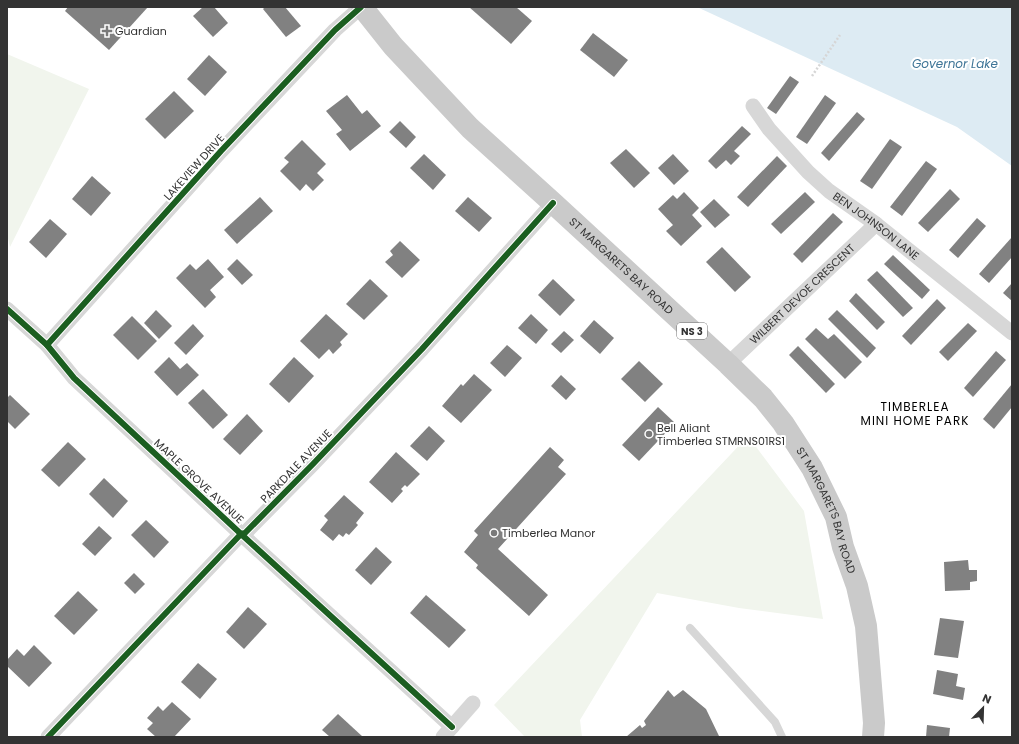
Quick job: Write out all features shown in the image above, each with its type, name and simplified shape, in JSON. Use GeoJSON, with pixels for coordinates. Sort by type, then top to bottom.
{"type":"FeatureCollection","features":[{"type":"Feature","properties":{"kind":"main road","name":"ST MARGARETS BAY ROAD"},"geometry":{"type":"LineString","coordinates":[[362,7],[393,46],[470,128],[728,364],[763,398],[783,422],[812,468],[836,517],[843,547],[857,586],[866,626],[874,722],[873,737]]}},
{"type":"Feature","properties":{"kind":"street","name":"LAKEVIEW DRIVE"},"geometry":{"type":"LineString","coordinates":[[47,345],[221,151],[335,30],[362,7]]}},
{"type":"Feature","properties":{"kind":"street","name":"BEN JOHNSON LANE"},"geometry":{"type":"LineString","coordinates":[[753,106],[769,129],[808,172],[829,191],[876,224],[1012,333]]}},
{"type":"Feature","properties":{"kind":"street","name":"PARKDALE AVENUE"},"geometry":{"type":"LineString","coordinates":[[48,737],[241,534],[245,533],[422,349],[553,203]]}},
{"type":"Feature","properties":{"kind":"street","name":"WILBERT DEVOE CRESCENT"},"geometry":{"type":"LineString","coordinates":[[728,364],[876,224]]}},
{"type":"Feature","properties":{"kind":"street","name":"MAPLE GROVE AVENUE"},"geometry":{"type":"LineString","coordinates":[[7,309],[47,345],[74,378],[241,534],[447,732]]}},
{"type":"Feature","properties":{"kind":"street"},"geometry":{"type":"LineString","coordinates":[[447,732],[473,703]]}},
{"type":"Feature","properties":{"kind":"lane"},"geometry":{"type":"LineString","coordinates":[[690,628],[775,722],[782,737]]}},
{"type":"Feature","properties":{"kind":"path"},"geometry":{"type":"LineString","coordinates":[[812,76],[840,35]]}},
{"type":"Feature","properties":{"kind":"shaded area"},"geometry":{"type":"Polygon","coordinates":[[[7,54],[89,89],[10,247],[7,234],[7,54]]]}},
{"type":"Feature","properties":{"kind":"shaded area"},"geometry":{"type":"Polygon","coordinates":[[[748,436],[804,511],[823,619],[739,608],[657,593],[580,720],[582,737],[525,737],[494,705],[748,436]]]}},
{"type":"Feature","properties":{"kind":"water","name":"Governor Lake"},"geometry":{"type":"Polygon","coordinates":[[[697,7],[1012,7],[1012,166],[957,127],[697,7]]]}},
{"type":"Feature","properties":{"kind":"building","name":"Guardian"},"geometry":{"type":"Polygon","coordinates":[[[68,7],[148,7],[109,50],[65,11],[68,7]]]}},
{"type":"Feature","properties":{"kind":"building"},"geometry":{"type":"Polygon","coordinates":[[[203,7],[214,7],[228,23],[213,37],[193,16],[203,7]]]}},
{"type":"Feature","properties":{"kind":"building"},"geometry":{"type":"Polygon","coordinates":[[[265,7],[285,7],[301,26],[286,37],[263,9],[265,7]]]}},
{"type":"Feature","properties":{"kind":"building"},"geometry":{"type":"Polygon","coordinates":[[[469,7],[516,7],[532,21],[511,44],[469,7]]]}},
{"type":"Feature","properties":{"kind":"building"},"geometry":{"type":"Polygon","coordinates":[[[593,33],[628,60],[614,77],[580,50],[593,33]]]}},
{"type":"Feature","properties":{"kind":"building"},"geometry":{"type":"Polygon","coordinates":[[[209,55],[227,72],[205,96],[187,79],[209,55]]]}},
{"type":"Feature","properties":{"kind":"building"},"geometry":{"type":"Polygon","coordinates":[[[790,76],[799,82],[776,114],[767,108],[790,76]]]}},
{"type":"Feature","properties":{"kind":"building"},"geometry":{"type":"Polygon","coordinates":[[[174,91],[194,111],[165,139],[145,119],[174,91]]]}},
{"type":"Feature","properties":{"kind":"building"},"geometry":{"type":"Polygon","coordinates":[[[347,95],[362,114],[367,110],[381,126],[350,151],[336,134],[342,130],[326,111],[347,95]]]}},
{"type":"Feature","properties":{"kind":"building"},"geometry":{"type":"Polygon","coordinates":[[[825,95],[836,103],[807,144],[796,137],[825,95]]]}},
{"type":"Feature","properties":{"kind":"building"},"geometry":{"type":"Polygon","coordinates":[[[857,112],[865,119],[829,161],[821,153],[857,112]]]}},
{"type":"Feature","properties":{"kind":"building"},"geometry":{"type":"Polygon","coordinates":[[[400,121],[416,137],[406,148],[389,132],[400,121]]]}},
{"type":"Feature","properties":{"kind":"building"},"geometry":{"type":"Polygon","coordinates":[[[742,126],[751,134],[734,151],[740,156],[731,165],[726,160],[716,169],[708,161],[742,126]]]}},
{"type":"Feature","properties":{"kind":"building"},"geometry":{"type":"Polygon","coordinates":[[[890,139],[902,147],[872,189],[860,181],[890,139]]]}},
{"type":"Feature","properties":{"kind":"building"},"geometry":{"type":"Polygon","coordinates":[[[302,140],[326,164],[317,173],[324,180],[313,191],[306,184],[300,191],[280,171],[289,162],[284,158],[302,140]]]}},
{"type":"Feature","properties":{"kind":"building"},"geometry":{"type":"Polygon","coordinates":[[[626,149],[650,173],[634,188],[610,163],[626,149]]]}},
{"type":"Feature","properties":{"kind":"building"},"geometry":{"type":"Polygon","coordinates":[[[424,154],[446,175],[433,190],[410,168],[424,154]]]}},
{"type":"Feature","properties":{"kind":"building"},"geometry":{"type":"Polygon","coordinates":[[[673,154],[689,171],[674,185],[658,168],[673,154]]]}},
{"type":"Feature","properties":{"kind":"building"},"geometry":{"type":"Polygon","coordinates":[[[777,156],[787,166],[748,207],[737,197],[777,156]]]}},
{"type":"Feature","properties":{"kind":"building"},"geometry":{"type":"Polygon","coordinates":[[[926,161],[937,169],[902,216],[890,207],[926,161]]]}},
{"type":"Feature","properties":{"kind":"building"},"geometry":{"type":"Polygon","coordinates":[[[92,176],[111,193],[91,216],[72,199],[92,176]]]}},
{"type":"Feature","properties":{"kind":"building"},"geometry":{"type":"Polygon","coordinates":[[[950,189],[960,199],[928,232],[918,223],[950,189]]]}},
{"type":"Feature","properties":{"kind":"building"},"geometry":{"type":"Polygon","coordinates":[[[684,192],[699,208],[692,215],[702,226],[681,246],[666,231],[673,225],[658,209],[673,195],[677,199],[684,192]]]}},
{"type":"Feature","properties":{"kind":"building"},"geometry":{"type":"Polygon","coordinates":[[[805,192],[815,202],[781,234],[771,224],[805,192]]]}},
{"type":"Feature","properties":{"kind":"building"},"geometry":{"type":"Polygon","coordinates":[[[260,197],[273,211],[237,244],[224,230],[260,197]]]}},
{"type":"Feature","properties":{"kind":"building"},"geometry":{"type":"Polygon","coordinates":[[[468,197],[492,218],[479,232],[455,211],[468,197]]]}},
{"type":"Feature","properties":{"kind":"building"},"geometry":{"type":"Polygon","coordinates":[[[714,199],[730,215],[715,228],[700,212],[714,199]]]}},
{"type":"Feature","properties":{"kind":"building"},"geometry":{"type":"Polygon","coordinates":[[[833,213],[843,222],[802,263],[793,254],[833,213]]]}},
{"type":"Feature","properties":{"kind":"building"},"geometry":{"type":"Polygon","coordinates":[[[977,218],[986,226],[958,258],[949,250],[977,218]]]}},
{"type":"Feature","properties":{"kind":"building"},"geometry":{"type":"Polygon","coordinates":[[[50,219],[67,234],[46,258],[29,242],[50,219]]]}},
{"type":"Feature","properties":{"kind":"building"},"geometry":{"type":"Polygon","coordinates":[[[1012,237],[1012,257],[989,283],[979,274],[1012,237]]]}},
{"type":"Feature","properties":{"kind":"building"},"geometry":{"type":"Polygon","coordinates":[[[400,241],[420,260],[402,278],[385,262],[393,255],[390,251],[400,241]]]}},
{"type":"Feature","properties":{"kind":"building"},"geometry":{"type":"Polygon","coordinates":[[[722,247],[751,277],[735,292],[706,262],[722,247]]]}},
{"type":"Feature","properties":{"kind":"building"},"geometry":{"type":"Polygon","coordinates":[[[893,255],[930,290],[922,299],[884,264],[893,255]]]}},
{"type":"Feature","properties":{"kind":"building"},"geometry":{"type":"Polygon","coordinates":[[[208,259],[224,277],[210,290],[216,297],[205,308],[176,278],[190,264],[196,270],[208,259]]]}},
{"type":"Feature","properties":{"kind":"building"},"geometry":{"type":"Polygon","coordinates":[[[237,259],[253,275],[242,285],[227,269],[237,259]]]}},
{"type":"Feature","properties":{"kind":"building"},"geometry":{"type":"Polygon","coordinates":[[[877,271],[913,308],[903,317],[867,280],[877,271]]]}},
{"type":"Feature","properties":{"kind":"building"},"geometry":{"type":"Polygon","coordinates":[[[370,279],[388,296],[364,320],[346,304],[370,279]]]}},
{"type":"Feature","properties":{"kind":"building"},"geometry":{"type":"Polygon","coordinates":[[[553,279],[575,300],[560,316],[538,295],[553,279]]]}},
{"type":"Feature","properties":{"kind":"building"},"geometry":{"type":"Polygon","coordinates":[[[1012,283],[1012,301],[1003,293],[1012,283]]]}},
{"type":"Feature","properties":{"kind":"building"},"geometry":{"type":"Polygon","coordinates":[[[856,293],[885,322],[877,330],[849,301],[856,293]]]}},
{"type":"Feature","properties":{"kind":"building"},"geometry":{"type":"Polygon","coordinates":[[[937,299],[946,308],[911,345],[902,336],[937,299]]]}},
{"type":"Feature","properties":{"kind":"building"},"geometry":{"type":"Polygon","coordinates":[[[156,310],[172,326],[159,339],[144,323],[156,310]]]}},
{"type":"Feature","properties":{"kind":"building"},"geometry":{"type":"Polygon","coordinates":[[[837,310],[876,348],[867,358],[828,319],[837,310]]]}},
{"type":"Feature","properties":{"kind":"building"},"geometry":{"type":"Polygon","coordinates":[[[326,314],[348,334],[340,342],[342,345],[333,354],[329,349],[319,359],[300,341],[326,314]]]}},
{"type":"Feature","properties":{"kind":"building"},"geometry":{"type":"Polygon","coordinates":[[[531,314],[548,330],[536,344],[518,328],[531,314]]]}},
{"type":"Feature","properties":{"kind":"building"},"geometry":{"type":"Polygon","coordinates":[[[132,316],[157,341],[138,360],[113,335],[132,316]]]}},
{"type":"Feature","properties":{"kind":"building"},"geometry":{"type":"Polygon","coordinates":[[[594,320],[614,338],[600,354],[580,336],[594,320]]]}},
{"type":"Feature","properties":{"kind":"building"},"geometry":{"type":"Polygon","coordinates":[[[968,323],[977,331],[948,361],[939,352],[968,323]]]}},
{"type":"Feature","properties":{"kind":"building"},"geometry":{"type":"Polygon","coordinates":[[[193,324],[204,336],[186,355],[174,343],[193,324]]]}},
{"type":"Feature","properties":{"kind":"building"},"geometry":{"type":"Polygon","coordinates":[[[816,328],[828,339],[834,334],[862,362],[845,379],[805,339],[816,328]]]}},
{"type":"Feature","properties":{"kind":"building"},"geometry":{"type":"Polygon","coordinates":[[[564,331],[574,340],[561,353],[551,344],[564,331]]]}},
{"type":"Feature","properties":{"kind":"building"},"geometry":{"type":"Polygon","coordinates":[[[507,345],[522,358],[505,377],[490,363],[507,345]]]}},
{"type":"Feature","properties":{"kind":"building"},"geometry":{"type":"Polygon","coordinates":[[[798,346],[835,384],[826,393],[789,355],[798,346]]]}},
{"type":"Feature","properties":{"kind":"building"},"geometry":{"type":"Polygon","coordinates":[[[996,351],[1006,360],[973,397],[964,388],[996,351]]]}},
{"type":"Feature","properties":{"kind":"building"},"geometry":{"type":"Polygon","coordinates":[[[169,357],[180,369],[187,363],[199,375],[177,396],[154,372],[169,357]]]}},
{"type":"Feature","properties":{"kind":"building"},"geometry":{"type":"Polygon","coordinates":[[[294,357],[314,376],[289,403],[269,384],[294,357]]]}},
{"type":"Feature","properties":{"kind":"building"},"geometry":{"type":"Polygon","coordinates":[[[639,361],[663,384],[645,402],[621,379],[639,361]]]}},
{"type":"Feature","properties":{"kind":"building"},"geometry":{"type":"Polygon","coordinates":[[[474,374],[492,390],[461,423],[442,406],[461,384],[463,386],[474,374]]]}},
{"type":"Feature","properties":{"kind":"building"},"geometry":{"type":"Polygon","coordinates":[[[561,375],[576,389],[566,400],[551,386],[561,375]]]}},
{"type":"Feature","properties":{"kind":"building"},"geometry":{"type":"Polygon","coordinates":[[[1012,384],[1012,407],[994,429],[983,419],[1012,384]]]}},
{"type":"Feature","properties":{"kind":"building"},"geometry":{"type":"Polygon","coordinates":[[[203,389],[228,415],[213,429],[188,403],[203,389]]]}},
{"type":"Feature","properties":{"kind":"building"},"geometry":{"type":"Polygon","coordinates":[[[10,395],[30,414],[15,429],[7,421],[7,398],[10,395]]]}},
{"type":"Feature","properties":{"kind":"building","name":"Bell Aliant Timberlea STMRNS01RS1"},"geometry":{"type":"Polygon","coordinates":[[[658,407],[675,423],[639,461],[622,445],[658,407]]]}},
{"type":"Feature","properties":{"kind":"building"},"geometry":{"type":"Polygon","coordinates":[[[247,414],[263,431],[240,455],[223,439],[247,414]]]}},
{"type":"Feature","properties":{"kind":"building"},"geometry":{"type":"Polygon","coordinates":[[[429,426],[445,441],[427,461],[410,446],[429,426]]]}},
{"type":"Feature","properties":{"kind":"building"},"geometry":{"type":"Polygon","coordinates":[[[68,442],[86,459],[59,487],[41,470],[68,442]]]}},
{"type":"Feature","properties":{"kind":"building","name":"Timberlea Manor"},"geometry":{"type":"Polygon","coordinates":[[[550,447],[564,460],[558,467],[566,474],[498,549],[548,595],[529,616],[476,568],[478,565],[464,552],[478,535],[474,531],[550,447]]]}},
{"type":"Feature","properties":{"kind":"building"},"geometry":{"type":"Polygon","coordinates":[[[396,452],[420,474],[407,487],[405,485],[401,489],[403,491],[392,503],[369,482],[396,452]]]}},
{"type":"Feature","properties":{"kind":"building"},"geometry":{"type":"Polygon","coordinates":[[[104,478],[128,501],[113,518],[89,494],[104,478]]]}},
{"type":"Feature","properties":{"kind":"building"},"geometry":{"type":"Polygon","coordinates":[[[344,495],[364,513],[356,523],[358,525],[349,535],[346,533],[343,537],[339,534],[333,541],[320,530],[328,520],[324,516],[344,495]]]}},
{"type":"Feature","properties":{"kind":"building"},"geometry":{"type":"Polygon","coordinates":[[[146,520],[169,542],[154,558],[131,535],[146,520]]]}},
{"type":"Feature","properties":{"kind":"building"},"geometry":{"type":"Polygon","coordinates":[[[99,526],[112,538],[95,556],[82,544],[99,526]]]}},
{"type":"Feature","properties":{"kind":"building"},"geometry":{"type":"Polygon","coordinates":[[[376,547],[392,562],[371,585],[355,570],[376,547]]]}},
{"type":"Feature","properties":{"kind":"building"},"geometry":{"type":"Polygon","coordinates":[[[968,560],[969,570],[977,570],[977,581],[970,582],[970,590],[945,591],[944,562],[968,560]]]}},
{"type":"Feature","properties":{"kind":"building"},"geometry":{"type":"Polygon","coordinates":[[[134,573],[145,584],[135,594],[124,583],[134,573]]]}},
{"type":"Feature","properties":{"kind":"building"},"geometry":{"type":"Polygon","coordinates":[[[78,591],[98,610],[74,635],[54,616],[78,591]]]}},
{"type":"Feature","properties":{"kind":"building"},"geometry":{"type":"Polygon","coordinates":[[[426,595],[466,630],[449,648],[410,613],[426,595]]]}},
{"type":"Feature","properties":{"kind":"building"},"geometry":{"type":"Polygon","coordinates":[[[248,607],[267,624],[244,649],[226,632],[248,607]]]}},
{"type":"Feature","properties":{"kind":"building"},"geometry":{"type":"Polygon","coordinates":[[[940,618],[964,621],[958,658],[934,655],[940,618]]]}},
{"type":"Feature","properties":{"kind":"building"},"geometry":{"type":"Polygon","coordinates":[[[34,645],[52,663],[29,687],[7,666],[7,660],[17,649],[24,656],[34,645]]]}},
{"type":"Feature","properties":{"kind":"building"},"geometry":{"type":"Polygon","coordinates":[[[198,663],[217,679],[200,699],[181,682],[198,663]]]}},
{"type":"Feature","properties":{"kind":"building"},"geometry":{"type":"Polygon","coordinates":[[[937,670],[958,674],[956,686],[965,688],[963,700],[933,694],[937,670]]]}},
{"type":"Feature","properties":{"kind":"building"},"geometry":{"type":"Polygon","coordinates":[[[668,690],[674,697],[683,690],[706,709],[719,736],[626,737],[640,725],[642,728],[646,725],[644,721],[668,690]]]}},
{"type":"Feature","properties":{"kind":"building"},"geometry":{"type":"Polygon","coordinates":[[[172,702],[191,719],[174,737],[156,737],[147,729],[153,723],[147,718],[158,706],[163,711],[172,702]]]}},
{"type":"Feature","properties":{"kind":"building"},"geometry":{"type":"Polygon","coordinates":[[[338,714],[363,737],[330,737],[322,730],[338,714]]]}},
{"type":"Feature","properties":{"kind":"building"},"geometry":{"type":"Polygon","coordinates":[[[927,725],[950,728],[949,737],[926,737],[927,725]]]}},
{"type":"Feature","properties":{"kind":"cycle path"},"geometry":{"type":"LineString","coordinates":[[47,345],[221,151],[335,30],[361,7]]}},
{"type":"Feature","properties":{"kind":"cycle path"},"geometry":{"type":"LineString","coordinates":[[48,737],[241,534],[245,533],[313,464],[422,349],[553,203]]}},
{"type":"Feature","properties":{"kind":"cycle path"},"geometry":{"type":"LineString","coordinates":[[7,309],[47,345],[74,378],[241,534],[452,727]]}},
{"type":"Feature","properties":{"kind":"place","name":"Guardian"},"geometry":{"type":"Point","coordinates":[107,31]}},
{"type":"Feature","properties":{"kind":"place","name":"Bell Aliant Timberlea STMRNS01RS1"},"geometry":{"type":"Point","coordinates":[649,434]}},
{"type":"Feature","properties":{"kind":"place","name":"Timberlea Manor"},"geometry":{"type":"Point","coordinates":[494,533]}},
{"type":"Feature","properties":{"kind":"district","name":"TIMBERLEA MINI HOME PARK"},"geometry":{"type":"Point","coordinates":[915,414]}}]}
